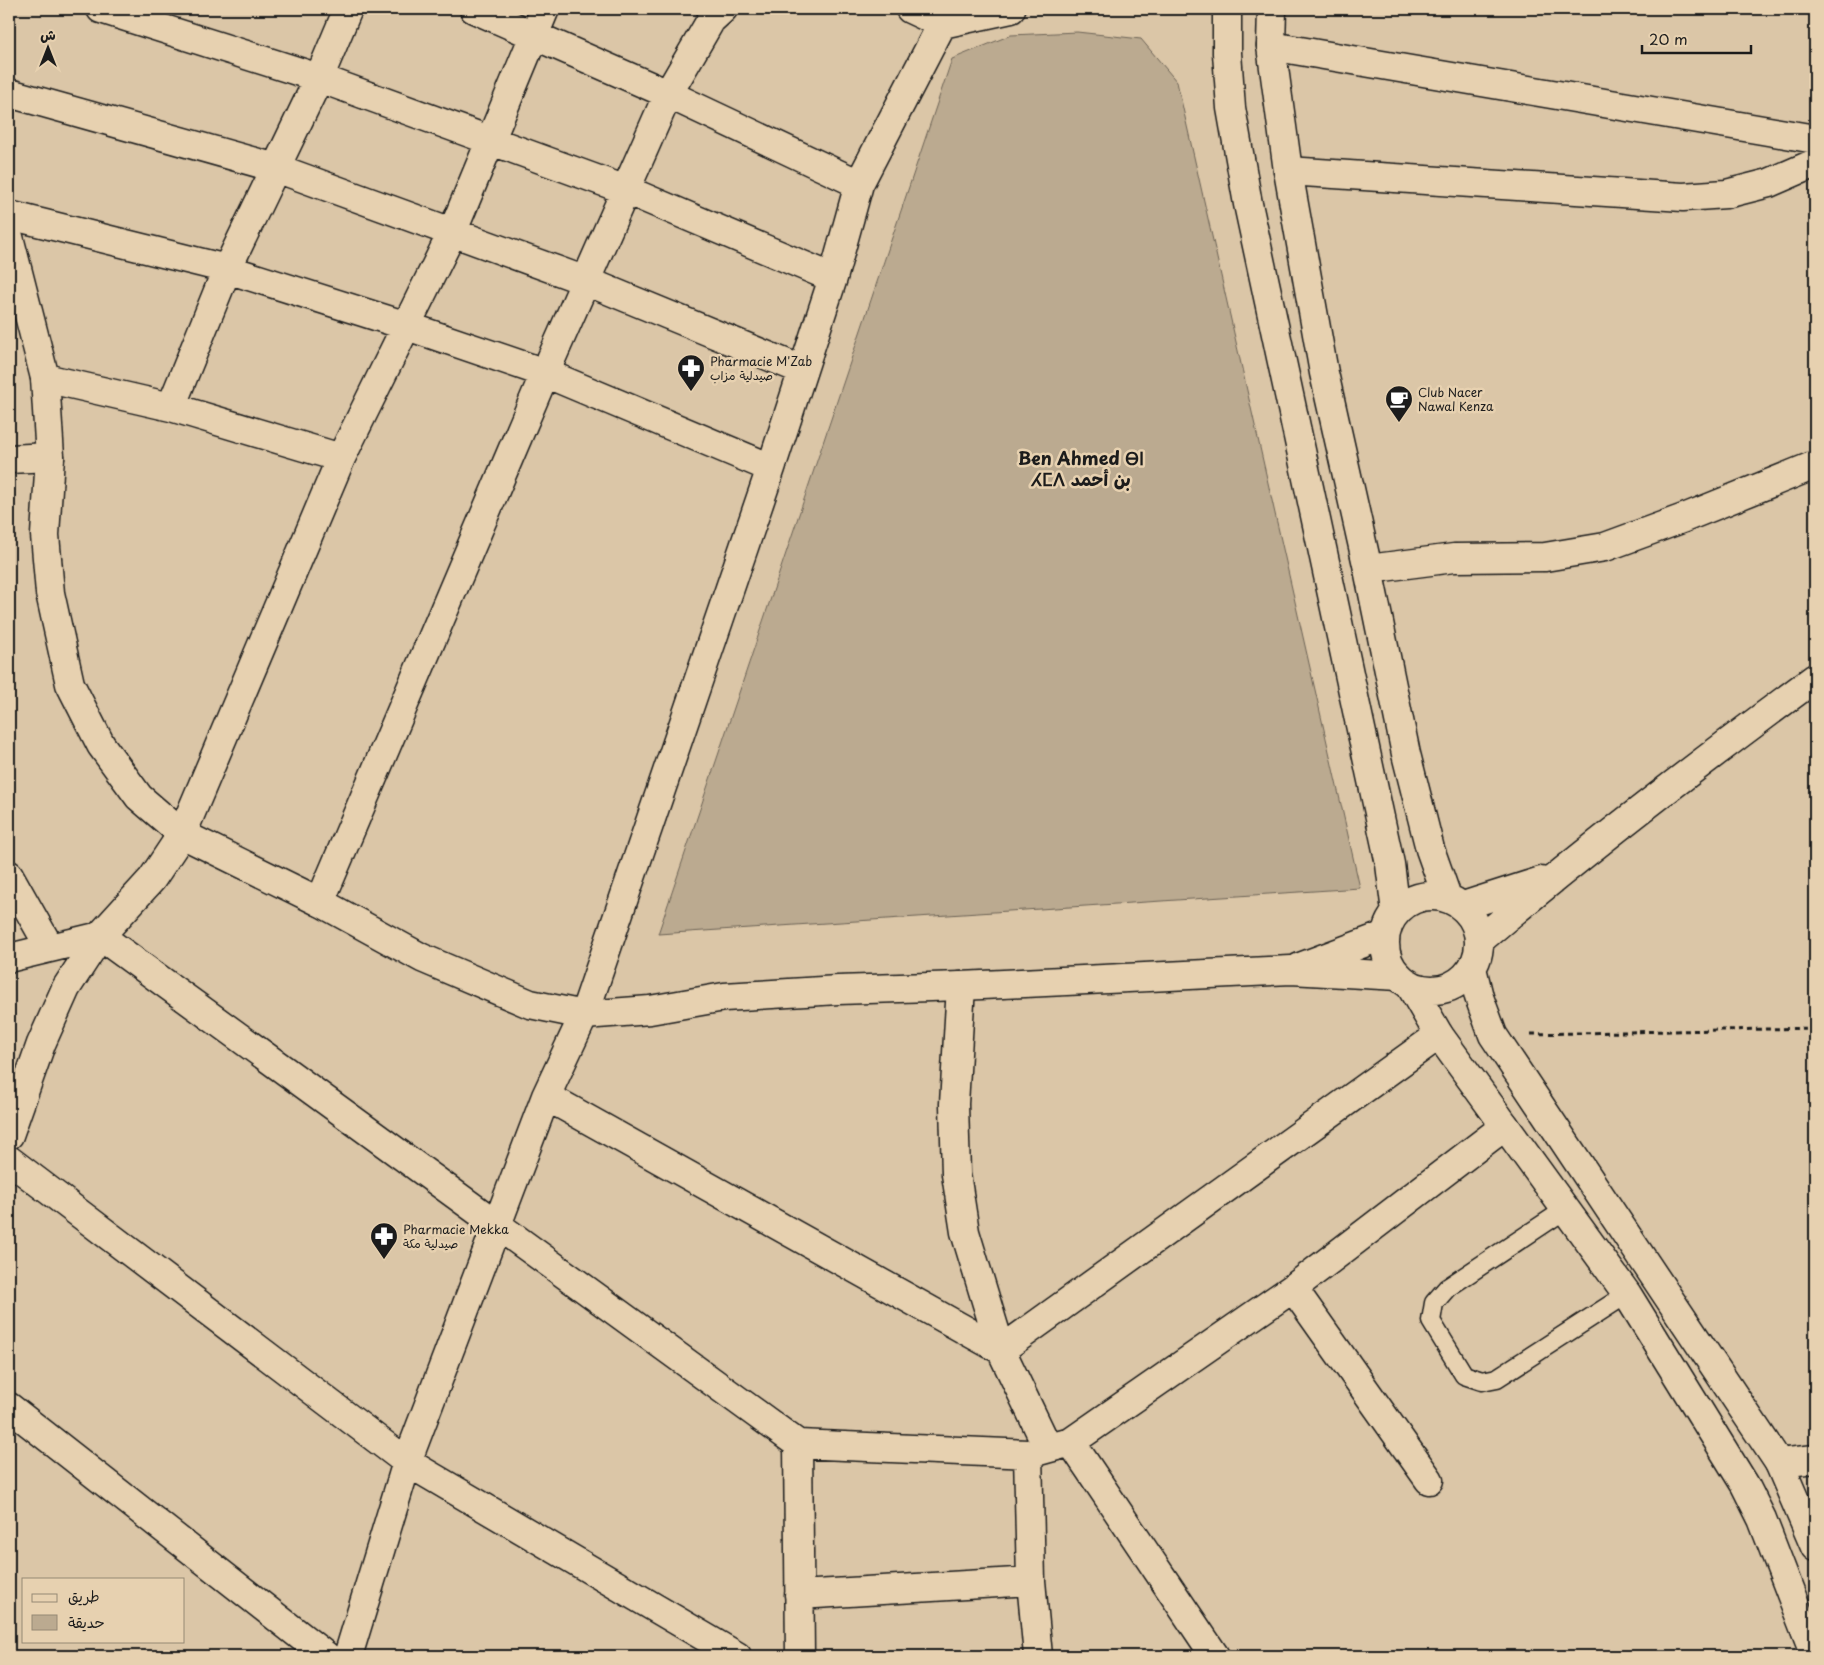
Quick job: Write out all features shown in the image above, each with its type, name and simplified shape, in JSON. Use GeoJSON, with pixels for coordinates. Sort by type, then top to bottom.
{"type":"FeatureCollection","features":[{"type":"Feature","properties":{"kind":"street"},"geometry":{"type":"LineString","coordinates":[[101,9],[319,78],[626,190],[833,278]]}},
{"type":"Feature","properties":{"kind":"street"},"geometry":{"type":"LineString","coordinates":[[171,406],[227,269],[319,78],[348,9]]}},
{"type":"Feature","properties":{"kind":"street"},"geometry":{"type":"LineString","coordinates":[[474,9],[668,94],[860,184]]}},
{"type":"Feature","properties":{"kind":"street"},"geometry":{"type":"LineString","coordinates":[[9,1134],[41,1044],[62,996],[100,936],[152,879],[182,834],[341,458],[452,234],[545,9]]}},
{"type":"Feature","properties":{"kind":"street"},"geometry":{"type":"LineString","coordinates":[[320,902],[545,373],[668,94],[711,20],[722,9]]}},
{"type":"Feature","properties":{"kind":"street"},"geometry":{"type":"LineString","coordinates":[[910,9],[948,16],[1011,9]]}},
{"type":"Feature","properties":{"kind":"street"},"geometry":{"type":"LineString","coordinates":[[1227,9],[1227,53],[1231,108],[1248,204],[1390,864],[1390,923],[1385,950],[1389,964],[1404,981],[1439,1034],[1627,1294],[1745,1485],[1762,1519],[1815,1656]]}},
{"type":"Feature","properties":{"kind":"street"},"geometry":{"type":"LineString","coordinates":[[1232,9],[1249,13],[1261,13],[1272,9],[1271,46],[1288,170],[1324,373],[1368,569],[1406,754],[1430,849],[1455,902]]}},
{"type":"Feature","properties":{"kind":"street"},"geometry":{"type":"LineString","coordinates":[[348,1656],[407,1462],[546,1096],[584,1015],[771,468],[833,278],[860,184],[948,16]]}},
{"type":"Feature","properties":{"kind":"street"},"geometry":{"type":"LineString","coordinates":[[1271,46],[1815,139]]}},
{"type":"Feature","properties":{"kind":"street"},"geometry":{"type":"LineString","coordinates":[[9,93],[276,168],[452,234],[586,281],[802,370]]}},
{"type":"Feature","properties":{"kind":"street"},"geometry":{"type":"LineString","coordinates":[[1288,170],[1683,196],[1726,194],[1769,183],[1815,163]]}},
{"type":"Feature","properties":{"kind":"street"},"geometry":{"type":"LineString","coordinates":[[9,215],[227,269],[407,326],[545,373],[771,468]]}},
{"type":"Feature","properties":{"kind":"street"},"geometry":{"type":"LineString","coordinates":[[9,237],[45,378],[50,457],[45,535],[46,555],[50,594],[70,684],[101,745],[139,797],[182,834],[320,902],[422,958],[530,1004],[584,1015],[650,1010],[724,997],[838,990],[1291,970],[1404,981],[1424,990],[1438,990],[1452,986],[1463,979],[1472,968],[1478,955],[1480,940],[1478,928],[1472,916],[1455,902],[1433,895],[1419,897],[1406,903],[1390,923],[1291,970]]}},
{"type":"Feature","properties":{"kind":"street"},"geometry":{"type":"LineString","coordinates":[[45,378],[171,406],[341,458]]}},
{"type":"Feature","properties":{"kind":"street"},"geometry":{"type":"LineString","coordinates":[[9,459],[50,457]]}},
{"type":"Feature","properties":{"kind":"street"},"geometry":{"type":"LineString","coordinates":[[1368,569],[1454,558],[1545,557],[1605,548],[1815,465]]}},
{"type":"Feature","properties":{"kind":"street"},"geometry":{"type":"LineString","coordinates":[[1480,940],[1552,878],[1725,744],[1815,678]]}},
{"type":"Feature","properties":{"kind":"street"},"geometry":{"type":"LineString","coordinates":[[9,875],[50,948]]}},
{"type":"Feature","properties":{"kind":"street"},"geometry":{"type":"LineString","coordinates":[[1455,902],[1552,878]]}},
{"type":"Feature","properties":{"kind":"street"},"geometry":{"type":"LineString","coordinates":[[9,958],[100,936],[798,1444],[1049,1448],[1293,1288],[1506,1126]]}},
{"type":"Feature","properties":{"kind":"street"},"geometry":{"type":"LineString","coordinates":[[1472,968],[1479,997],[1493,1034],[1779,1463],[1815,1547]]}},
{"type":"Feature","properties":{"kind":"street"},"geometry":{"type":"LineString","coordinates":[[961,986],[954,1104],[956,1174],[965,1232],[1001,1350],[1049,1448],[1215,1656]]}},
{"type":"Feature","properties":{"kind":"street"},"geometry":{"type":"LineString","coordinates":[[1001,1350],[1439,1034]]}},
{"type":"Feature","properties":{"kind":"street"},"geometry":{"type":"LineString","coordinates":[[546,1096],[1001,1350]]}},
{"type":"Feature","properties":{"kind":"street"},"geometry":{"type":"LineString","coordinates":[[9,1160],[407,1462],[737,1656]]}},
{"type":"Feature","properties":{"kind":"street"},"geometry":{"type":"LineString","coordinates":[[1293,1288],[1429,1480]]}},
{"type":"Feature","properties":{"kind":"street"},"geometry":{"type":"LineString","coordinates":[[9,1407],[326,1656]]}},
{"type":"Feature","properties":{"kind":"street"},"geometry":{"type":"LineString","coordinates":[[798,1444],[800,1656]]}},
{"type":"Feature","properties":{"kind":"street"},"geometry":{"type":"LineString","coordinates":[[1038,1656],[1031,1581],[1049,1448]]}},
{"type":"Feature","properties":{"kind":"street"},"geometry":{"type":"LineString","coordinates":[[1779,1463],[1815,1459]]}},
{"type":"Feature","properties":{"kind":"street"},"geometry":{"type":"LineString","coordinates":[[799,1595],[1031,1581]]}},
{"type":"Feature","properties":{"kind":"lane"},"geometry":{"type":"LineString","coordinates":[[1566,1209],[1447,1288],[1434,1303],[1431,1321],[1464,1375],[1482,1381],[1497,1378],[1627,1294]]}},
{"type":"Feature","properties":{"kind":"path"},"geometry":{"type":"LineString","coordinates":[[1493,1034],[1815,1028]]}},
{"type":"Feature","properties":{"kind":"green space"},"geometry":{"type":"Polygon","coordinates":[[[1077,32],[1141,39],[1177,82],[1360,888],[658,934],[952,59],[1011,35],[1077,32]]]}},
{"type":"Feature","properties":{"kind":"place","name":"Pharmacie M'Zab صيدلية مزاب"},"geometry":{"type":"Point","coordinates":[691,392]}},
{"type":"Feature","properties":{"kind":"place","name":"Club Nacer Nawal Kenza"},"geometry":{"type":"Point","coordinates":[1399,423]}},
{"type":"Feature","properties":{"kind":"place","name":"Pharmacie Mekka صيدلية مكة"},"geometry":{"type":"Point","coordinates":[384,1260]}},
{"type":"Feature","properties":{"kind":"district","name":"Ben Ahmed ⴱⵏ ⵃⵎⴷ بن أحمد"},"geometry":{"type":"Point","coordinates":[1081,467]}}]}
